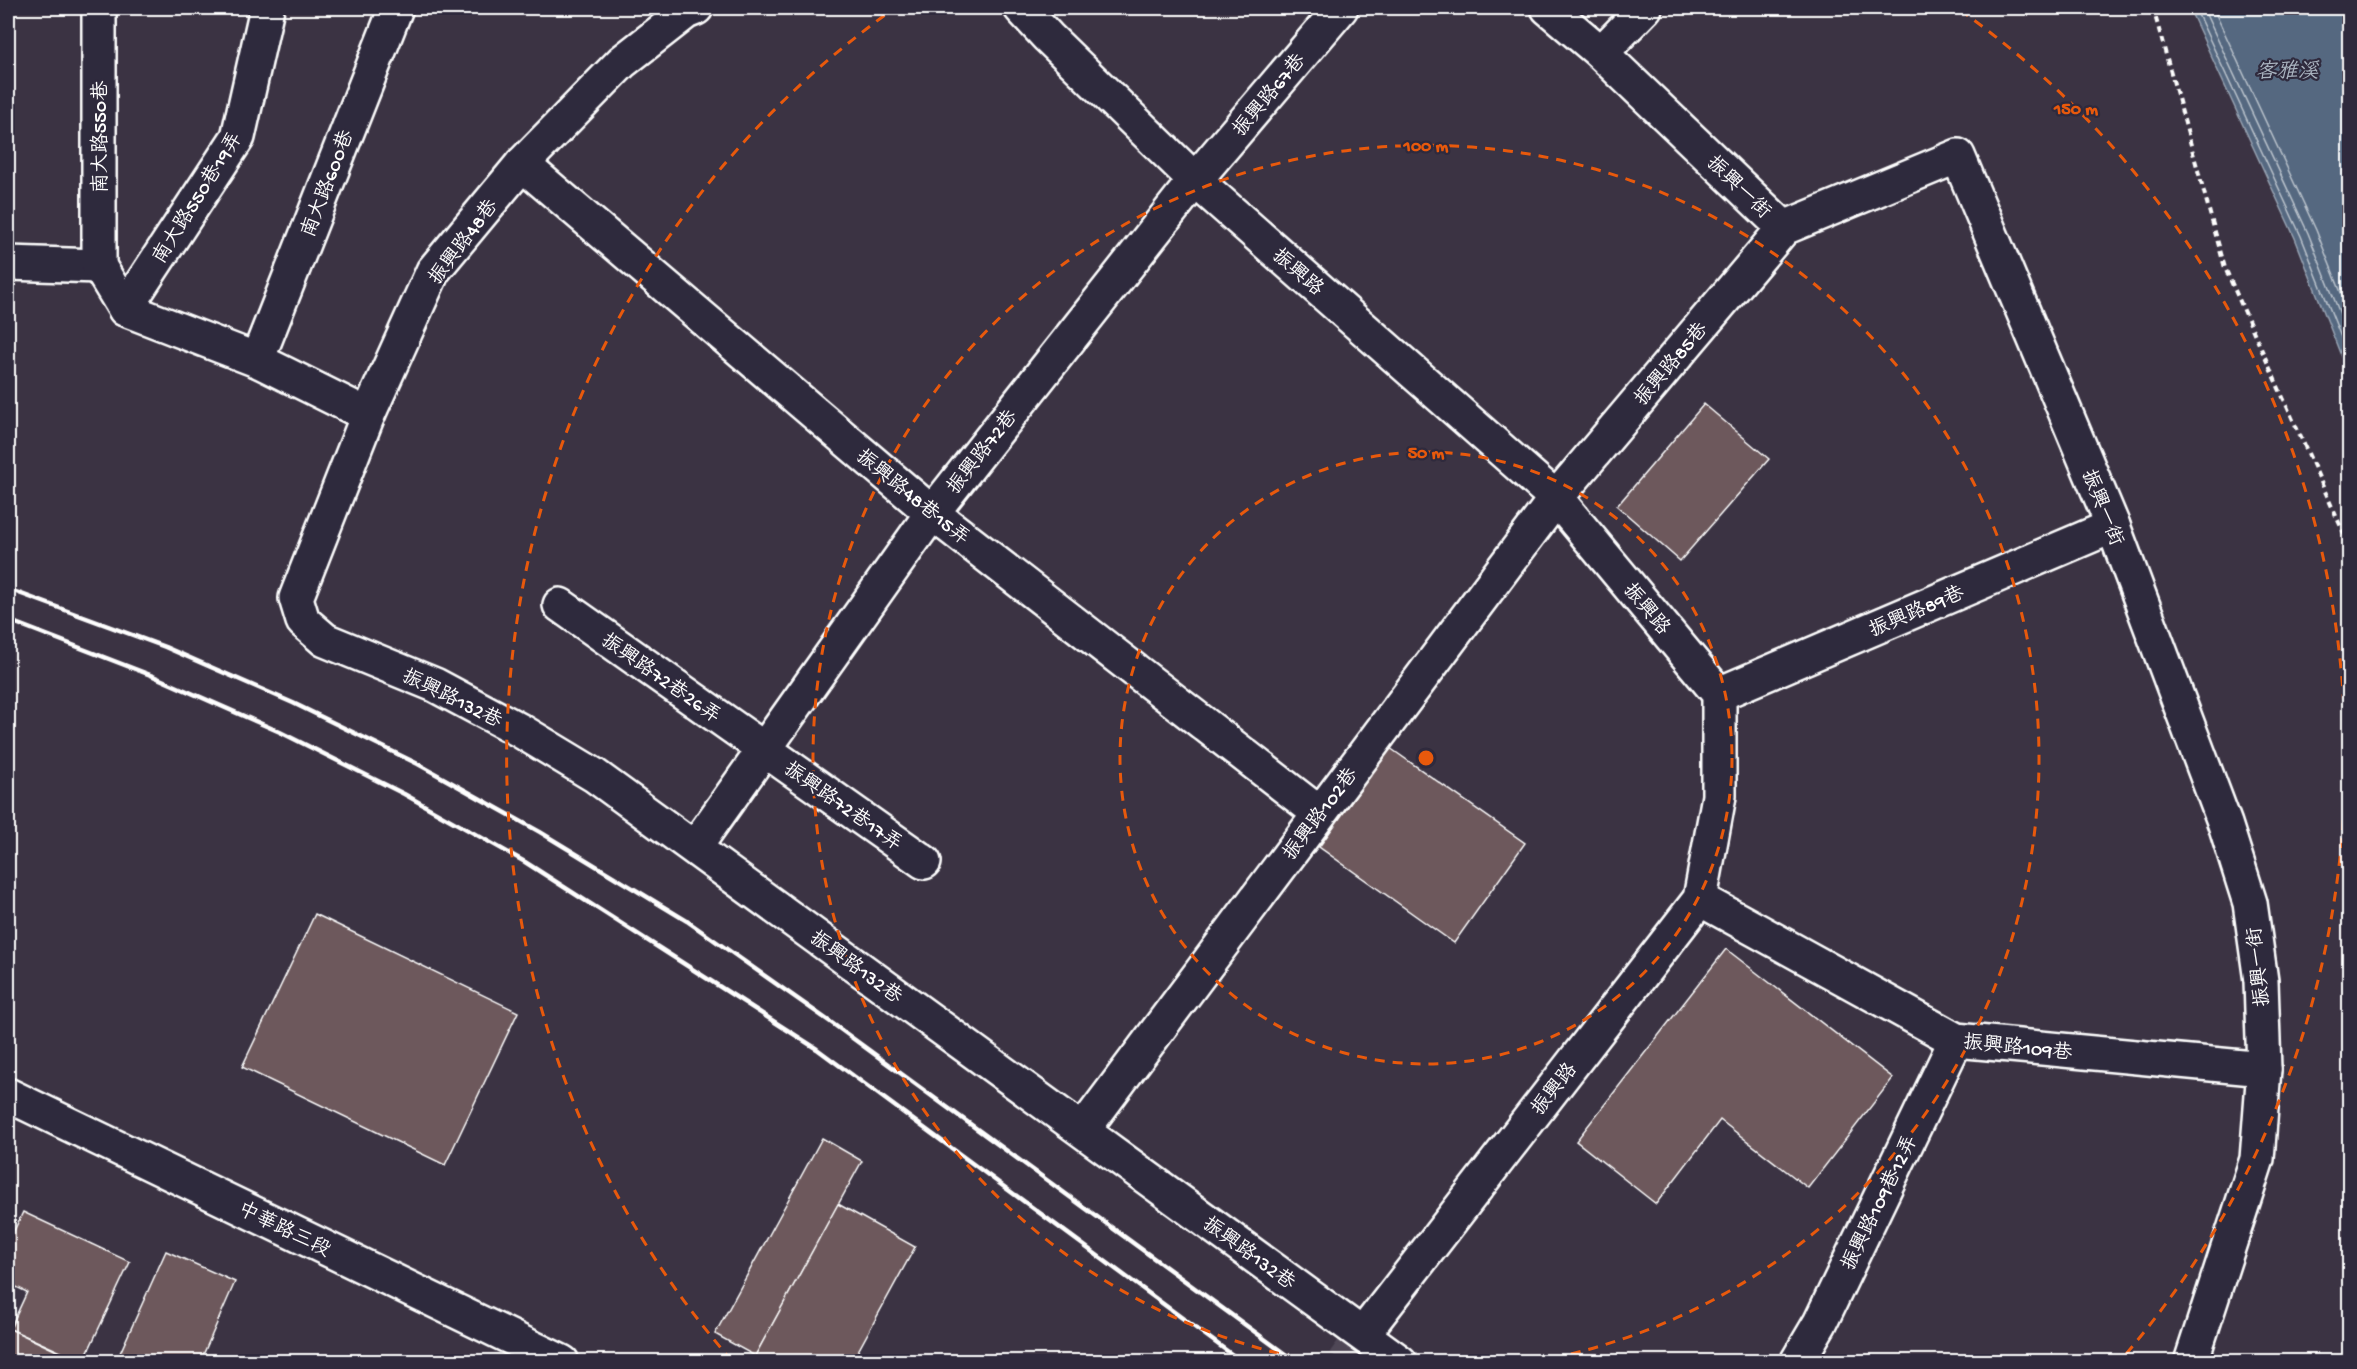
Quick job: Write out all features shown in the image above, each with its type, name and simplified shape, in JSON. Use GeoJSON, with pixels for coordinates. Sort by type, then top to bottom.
{"type":"FeatureCollection","features":[{"type":"Feature","properties":{"kind":"street","name":"南大路550巷"},"geometry":{"type":"LineString","coordinates":[[99,8],[99,266]]}},
{"type":"Feature","properties":{"kind":"street","name":"南大路550巷19弄"},"geometry":{"type":"LineString","coordinates":[[125,309],[238,137],[267,8]]}},
{"type":"Feature","properties":{"kind":"street","name":"南大路600巷"},"geometry":{"type":"LineString","coordinates":[[257,360],[396,8]]}},
{"type":"Feature","properties":{"kind":"street","name":"振興路48巷"},"geometry":{"type":"LineString","coordinates":[[307,572],[368,415],[433,272],[522,164],[622,62],[686,12],[696,8]]}},
{"type":"Feature","properties":{"kind":"street","name":"振興路"},"geometry":{"type":"LineString","coordinates":[[1021,8],[1195,180],[1556,498],[1719,694],[1719,796],[1700,899],[1363,1334]]}},
{"type":"Feature","properties":{"kind":"street","name":"振興路67巷"},"geometry":{"type":"LineString","coordinates":[[1195,180],[1341,8]]}},
{"type":"Feature","properties":{"kind":"street","name":"振興一街"},"geometry":{"type":"LineString","coordinates":[[1548,8],[1601,53],[1784,228],[1958,156],[2113,526],[2225,824],[2250,903],[2261,981],[2264,1069],[2257,1159],[2191,1362]]}},
{"type":"Feature","properties":{"kind":"street"},"geometry":{"type":"LineString","coordinates":[[1601,53],[1645,8]]}},
{"type":"Feature","properties":{"kind":"street","name":"振興路48巷15弄"},"geometry":{"type":"LineString","coordinates":[[522,164],[932,513],[1319,813]]}},
{"type":"Feature","properties":{"kind":"street","name":"振興路72巷"},"geometry":{"type":"LineString","coordinates":[[695,847],[932,513],[1195,180]]}},
{"type":"Feature","properties":{"kind":"street","name":"振興路85巷"},"geometry":{"type":"LineString","coordinates":[[1556,498],[1784,228]]}},
{"type":"Feature","properties":{"kind":"street"},"geometry":{"type":"LineString","coordinates":[[8,263],[99,266],[125,309],[257,360],[368,415]]}},
{"type":"Feature","properties":{"kind":"street","name":"振興路102巷"},"geometry":{"type":"LineString","coordinates":[[1083,1130],[1556,498]]}},
{"type":"Feature","properties":{"kind":"street","name":"振興路89巷"},"geometry":{"type":"LineString","coordinates":[[1719,694],[2113,526]]}},
{"type":"Feature","properties":{"kind":"street","name":"振興路132巷"},"geometry":{"type":"LineString","coordinates":[[307,572],[296,598],[303,621],[325,640],[435,685],[521,731],[594,775],[1400,1362]]}},
{"type":"Feature","properties":{"kind":"street","name":"振興路72巷26弄"},"geometry":{"type":"LineString","coordinates":[[560,605],[764,749]]}},
{"type":"Feature","properties":{"kind":"street","name":"振興路72巷17弄"},"geometry":{"type":"LineString","coordinates":[[764,749],[924,862]]}},
{"type":"Feature","properties":{"kind":"street","name":"振興路109巷"},"geometry":{"type":"LineString","coordinates":[[1700,899],[1956,1040],[2264,1069]]}},
{"type":"Feature","properties":{"kind":"street","name":"振興路109巷12弄"},"geometry":{"type":"LineString","coordinates":[[1797,1362],[1820,1323],[1956,1040]]}},
{"type":"Feature","properties":{"kind":"street","name":"中華路三段"},"geometry":{"type":"LineString","coordinates":[[8,1095],[562,1362]]}},
{"type":"Feature","properties":{"kind":"path"},"geometry":{"type":"LineString","coordinates":[[2153,8],[2225,268],[2349,547]]}},
{"type":"Feature","properties":{"kind":"water","name":"客雅溪"},"geometry":{"type":"Polygon","coordinates":[[[2189,8],[2349,8],[2349,376],[2295,238],[2189,8]]]}},
{"type":"Feature","properties":{"kind":"building"},"geometry":{"type":"Polygon","coordinates":[[[1704,404],[1769,459],[1680,561],[1617,506],[1704,404]]]}},
{"type":"Feature","properties":{"kind":"building"},"geometry":{"type":"Polygon","coordinates":[[[1390,748],[1525,843],[1454,943],[1319,847],[1390,748]]]}},
{"type":"Feature","properties":{"kind":"building"},"geometry":{"type":"Polygon","coordinates":[[[315,914],[518,1012],[445,1165],[242,1067],[315,914]]]}},
{"type":"Feature","properties":{"kind":"building"},"geometry":{"type":"Polygon","coordinates":[[[1726,949],[1893,1078],[1808,1188],[1720,1120],[1656,1204],[1576,1141],[1726,949]]]}},
{"type":"Feature","properties":{"kind":"building"},"geometry":{"type":"Polygon","coordinates":[[[822,1138],[862,1161],[755,1356],[715,1334],[822,1138]]]}},
{"type":"Feature","properties":{"kind":"building"},"geometry":{"type":"Polygon","coordinates":[[[838,1204],[915,1247],[852,1362],[765,1362],[755,1356],[838,1204]]]}},
{"type":"Feature","properties":{"kind":"building"},"geometry":{"type":"Polygon","coordinates":[[[23,1212],[130,1262],[83,1362],[10,1329],[27,1292],[8,1283],[8,1235],[11,1237],[23,1212]]]}},
{"type":"Feature","properties":{"kind":"building"},"geometry":{"type":"Polygon","coordinates":[[[166,1251],[235,1282],[200,1362],[116,1362],[166,1251]]]}},
{"type":"Feature","properties":{"kind":"building"},"geometry":{"type":"Polygon","coordinates":[[[10,1329],[80,1362],[8,1362],[10,1329]]]}},
{"type":"Feature","properties":{"kind":"tunnel"},"geometry":{"type":"LineString","coordinates":[[1343,1362],[1363,1334]]}},
{"type":"Feature","properties":{"kind":"railway"},"geometry":{"type":"LineString","coordinates":[[8,589],[165,647],[293,703],[418,764],[540,832],[687,921],[829,1021],[1296,1362]]}},
{"type":"Feature","properties":{"kind":"railway"},"geometry":{"type":"LineString","coordinates":[[8,620],[153,676],[280,732],[404,794],[525,862],[817,1049],[1242,1362]]}}]}
